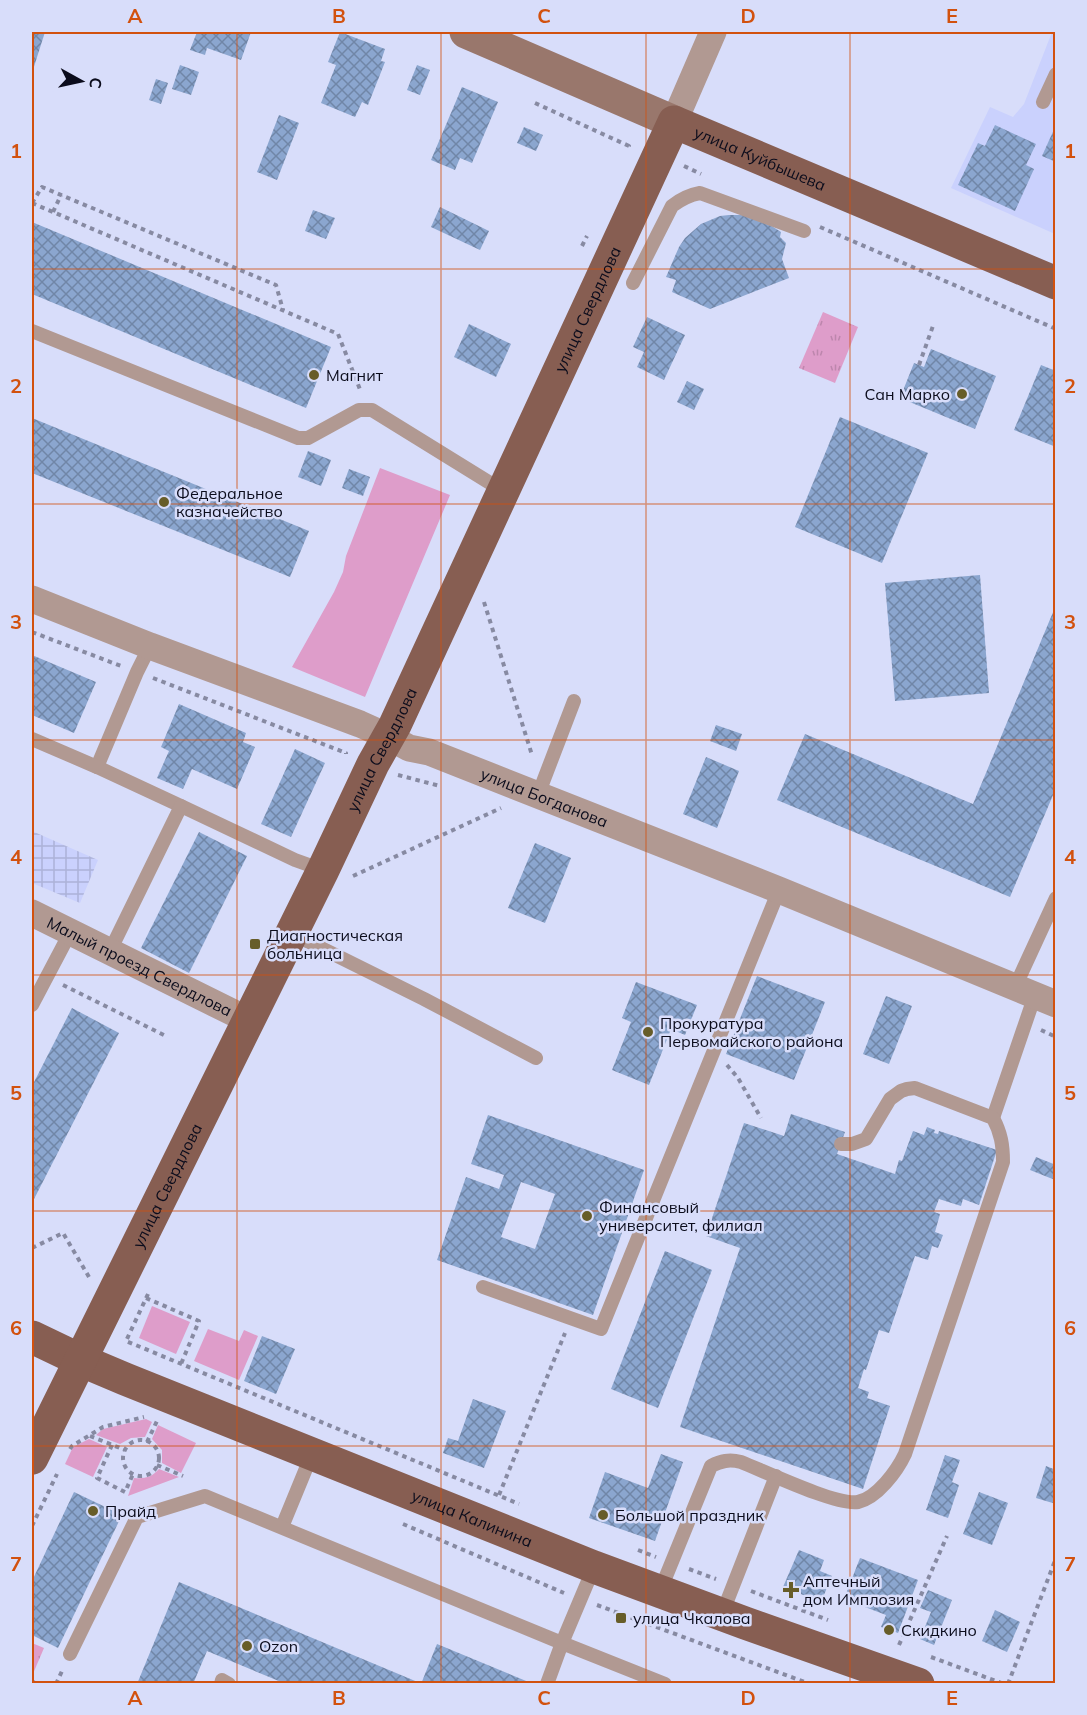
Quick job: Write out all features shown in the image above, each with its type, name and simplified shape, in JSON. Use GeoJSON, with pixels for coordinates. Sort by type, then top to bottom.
{"type":"FeatureCollection","features":[{"type":"Feature","properties":{"kind":"main road","name":"улица Куйбышева"},"geometry":{"type":"LineString","coordinates":[[470,32],[674,122],[1056,283]]}},
{"type":"Feature","properties":{"kind":"main road","name":"улица Свердлова"},"geometry":{"type":"LineString","coordinates":[[32,1458],[291,933],[337,874],[374,764],[674,122]]}},
{"type":"Feature","properties":{"kind":"main road","name":"улица Калинина"},"geometry":{"type":"LineString","coordinates":[[32,1337],[80,1360],[594,1567],[666,1577],[924,1670]]}},
{"type":"Feature","properties":{"kind":"street","name":"улица Свердлова"},"geometry":{"type":"LineString","coordinates":[[674,122],[713,32]]}},
{"type":"Feature","properties":{"kind":"street","name":"улица Богданова"},"geometry":{"type":"LineString","coordinates":[[32,599],[150,646],[360,724],[389,736],[409,748],[429,752],[540,790],[1035,995]]}},
{"type":"Feature","properties":{"kind":"street","name":"Малый проезд Свердлова"},"geometry":{"type":"LineString","coordinates":[[32,913],[248,1020]]}},
{"type":"Feature","properties":{"kind":"lane"},"geometry":{"type":"LineString","coordinates":[[1043,102],[1056,74]]}},
{"type":"Feature","properties":{"kind":"lane"},"geometry":{"type":"LineString","coordinates":[[633,283],[672,206],[693,194],[700,193],[804,231]]}},
{"type":"Feature","properties":{"kind":"lane"},"geometry":{"type":"LineString","coordinates":[[32,331],[298,438],[308,438],[359,410],[368,409],[503,491]]}},
{"type":"Feature","properties":{"kind":"lane"},"geometry":{"type":"LineString","coordinates":[[97,767],[150,646]]}},
{"type":"Feature","properties":{"kind":"lane"},"geometry":{"type":"LineString","coordinates":[[540,790],[574,701]]}},
{"type":"Feature","properties":{"kind":"lane"},"geometry":{"type":"LineString","coordinates":[[32,739],[295,860],[337,874]]}},
{"type":"Feature","properties":{"kind":"lane"},"geometry":{"type":"LineString","coordinates":[[110,951],[181,806]]}},
{"type":"Feature","properties":{"kind":"lane"},"geometry":{"type":"LineString","coordinates":[[483,1287],[601,1329],[779,890]]}},
{"type":"Feature","properties":{"kind":"lane"},"geometry":{"type":"LineString","coordinates":[[993,1118],[1035,995],[1056,898]]}},
{"type":"Feature","properties":{"kind":"lane"},"geometry":{"type":"LineString","coordinates":[[32,1005],[71,931]]}},
{"type":"Feature","properties":{"kind":"lane"},"geometry":{"type":"LineString","coordinates":[[291,933],[536,1058]]}},
{"type":"Feature","properties":{"kind":"lane"},"geometry":{"type":"LineString","coordinates":[[666,1577],[711,1466],[720,1461],[732,1460],[830,1498],[857,1502],[873,1496],[900,1464],[1003,1162],[1003,1145],[999,1129],[993,1118],[915,1088],[907,1089],[890,1099],[866,1139],[852,1144],[841,1144]]}},
{"type":"Feature","properties":{"kind":"lane"},"geometry":{"type":"LineString","coordinates":[[282,1527],[312,1454]]}},
{"type":"Feature","properties":{"kind":"lane"},"geometry":{"type":"LineString","coordinates":[[727,1600],[776,1476]]}},
{"type":"Feature","properties":{"kind":"lane"},"geometry":{"type":"LineString","coordinates":[[70,1654],[137,1517],[205,1496],[665,1683]]}},
{"type":"Feature","properties":{"kind":"lane"},"geometry":{"type":"LineString","coordinates":[[547,1683],[594,1567]]}},
{"type":"Feature","properties":{"kind":"lane"},"geometry":{"type":"LineString","coordinates":[[221,1683],[222,1680],[229,1683]]}},
{"type":"Feature","properties":{"kind":"path"},"geometry":{"type":"LineString","coordinates":[[535,104],[629,146]]}},
{"type":"Feature","properties":{"kind":"path"},"geometry":{"type":"LineString","coordinates":[[679,164],[708,177]]}},
{"type":"Feature","properties":{"kind":"path"},"geometry":{"type":"LineString","coordinates":[[283,311],[276,285],[42,187],[32,203],[283,311],[338,334],[368,409]]}},
{"type":"Feature","properties":{"kind":"path"},"geometry":{"type":"LineString","coordinates":[[52,212],[61,195]]}},
{"type":"Feature","properties":{"kind":"path"},"geometry":{"type":"LineString","coordinates":[[818,226],[1056,329]]}},
{"type":"Feature","properties":{"kind":"path"},"geometry":{"type":"LineString","coordinates":[[919,365],[934,323]]}},
{"type":"Feature","properties":{"kind":"path"},"geometry":{"type":"LineString","coordinates":[[482,596],[540,790]]}},
{"type":"Feature","properties":{"kind":"path"},"geometry":{"type":"LineString","coordinates":[[32,632],[346,753]]}},
{"type":"Feature","properties":{"kind":"path"},"geometry":{"type":"LineString","coordinates":[[337,874],[509,804]]}},
{"type":"Feature","properties":{"kind":"path"},"geometry":{"type":"LineString","coordinates":[[47,977],[166,1036]]}},
{"type":"Feature","properties":{"kind":"path"},"geometry":{"type":"LineString","coordinates":[[716,1047],[752,1100],[761,1118]]}},
{"type":"Feature","properties":{"kind":"path"},"geometry":{"type":"LineString","coordinates":[[32,1248],[63,1233],[92,1282]]}},
{"type":"Feature","properties":{"kind":"path"},"geometry":{"type":"LineString","coordinates":[[151,1288],[126,1341],[529,1508]]}},
{"type":"Feature","properties":{"kind":"path"},"geometry":{"type":"LineString","coordinates":[[146,1298],[199,1321],[181,1364]]}},
{"type":"Feature","properties":{"kind":"path"},"geometry":{"type":"LineString","coordinates":[[499,1495],[571,1319]]}},
{"type":"Feature","properties":{"kind":"path"},"geometry":{"type":"LineString","coordinates":[[147,1442],[158,1420]]}},
{"type":"Feature","properties":{"kind":"path"},"geometry":{"type":"LineString","coordinates":[[89,1435],[125,1450]]}},
{"type":"Feature","properties":{"kind":"path"},"geometry":{"type":"LineString","coordinates":[[134,1442],[147,1442],[158,1452],[157,1466],[147,1476],[133,1474],[123,1462],[125,1450],[134,1442]]}},
{"type":"Feature","properties":{"kind":"path"},"geometry":{"type":"LineString","coordinates":[[112,1445],[97,1478],[125,1492],[133,1474]]}},
{"type":"Feature","properties":{"kind":"path"},"geometry":{"type":"LineString","coordinates":[[157,1466],[183,1476]]}},
{"type":"Feature","properties":{"kind":"path"},"geometry":{"type":"LineString","coordinates":[[899,1645],[947,1536]]}},
{"type":"Feature","properties":{"kind":"path"},"geometry":{"type":"LineString","coordinates":[[631,1548],[666,1577],[727,1600],[831,1621]]}},
{"type":"Feature","properties":{"kind":"path"},"geometry":{"type":"LineString","coordinates":[[924,1670],[1006,1683],[1056,1558]]}},
{"type":"Feature","properties":{"kind":"path"},"geometry":{"type":"LineString","coordinates":[[564,1593],[810,1683]]}},
{"type":"Feature","properties":{"kind":"path"},"geometry":{"type":"LineString","coordinates":[[32,1682],[36,1683]]}},
{"type":"Feature","properties":{"kind":"shaded area"},"geometry":{"type":"Polygon","coordinates":[[[1052,32],[1055,32],[1055,234],[951,188],[990,107],[1013,117],[1024,104],[1052,32]]]}},
{"type":"Feature","properties":{"kind":"shaded area"},"geometry":{"type":"Polygon","coordinates":[[[32,831],[98,860],[80,903],[32,883],[32,831]]]}},
{"type":"Feature","properties":{"kind":"green space"},"geometry":{"type":"Polygon","coordinates":[[[823,312],[858,327],[835,383],[799,368],[823,312]]]}},
{"type":"Feature","properties":{"kind":"green space"},"geometry":{"type":"Polygon","coordinates":[[[380,468],[450,495],[365,697],[292,667],[343,572],[346,556],[380,468]]]}},
{"type":"Feature","properties":{"kind":"green space"},"geometry":{"type":"Polygon","coordinates":[[[152,1306],[190,1322],[176,1354],[139,1338],[152,1306]]]}},
{"type":"Feature","properties":{"kind":"green space"},"geometry":{"type":"Polygon","coordinates":[[[208,1329],[239,1341],[244,1330],[258,1336],[239,1380],[194,1361],[208,1329]]]}},
{"type":"Feature","properties":{"kind":"green space"},"geometry":{"type":"Polygon","coordinates":[[[146,1419],[152,1422],[145,1437],[131,1438],[120,1444],[96,1435],[103,1429],[146,1419]]]}},
{"type":"Feature","properties":{"kind":"green space"},"geometry":{"type":"Polygon","coordinates":[[[158,1425],[196,1443],[181,1473],[162,1463],[162,1450],[152,1439],[158,1425]]]}},
{"type":"Feature","properties":{"kind":"green space"},"geometry":{"type":"Polygon","coordinates":[[[89,1439],[107,1447],[93,1477],[65,1464],[73,1447],[89,1439]]]}},
{"type":"Feature","properties":{"kind":"green space"},"geometry":{"type":"Polygon","coordinates":[[[159,1469],[179,1477],[128,1496],[134,1478],[148,1477],[159,1469]]]}},
{"type":"Feature","properties":{"kind":"green space"},"geometry":{"type":"Polygon","coordinates":[[[32,1643],[44,1648],[32,1676],[32,1643]]]}},
{"type":"Feature","properties":{"kind":"building"},"geometry":{"type":"Polygon","coordinates":[[[32,32],[45,32],[32,73],[32,32]]]}},
{"type":"Feature","properties":{"kind":"building"},"geometry":{"type":"Polygon","coordinates":[[[197,32],[251,32],[241,60],[207,48],[205,55],[190,50],[197,32]]]}},
{"type":"Feature","properties":{"kind":"building"},"geometry":{"type":"Polygon","coordinates":[[[340,32],[385,49],[381,61],[385,62],[368,105],[362,102],[355,117],[321,103],[336,65],[328,62],[340,32]]]}},
{"type":"Feature","properties":{"kind":"building"},"geometry":{"type":"Polygon","coordinates":[[[180,65],[199,72],[191,95],[172,89],[180,65]]]}},
{"type":"Feature","properties":{"kind":"building"},"geometry":{"type":"Polygon","coordinates":[[[417,65],[430,70],[420,95],[407,90],[417,65]]]}},
{"type":"Feature","properties":{"kind":"building"},"geometry":{"type":"Polygon","coordinates":[[[156,79],[168,83],[161,104],[149,100],[156,79]]]}},
{"type":"Feature","properties":{"kind":"building"},"geometry":{"type":"Polygon","coordinates":[[[462,87],[498,102],[472,163],[460,158],[455,170],[431,160],[462,87]]]}},
{"type":"Feature","properties":{"kind":"building"},"geometry":{"type":"Polygon","coordinates":[[[279,115],[299,123],[277,180],[257,172],[279,115]]]}},
{"type":"Feature","properties":{"kind":"building"},"geometry":{"type":"Polygon","coordinates":[[[995,125],[1036,144],[1026,165],[1034,169],[1015,211],[958,185],[978,143],[985,146],[995,125]]]}},
{"type":"Feature","properties":{"kind":"building"},"geometry":{"type":"Polygon","coordinates":[[[1056,125],[1056,162],[1042,156],[1056,125]]]}},
{"type":"Feature","properties":{"kind":"building"},"geometry":{"type":"Polygon","coordinates":[[[524,127],[543,135],[536,151],[517,143],[524,127]]]}},
{"type":"Feature","properties":{"kind":"building"},"geometry":{"type":"Polygon","coordinates":[[[440,207],[489,231],[480,250],[431,227],[440,207]]]}},
{"type":"Feature","properties":{"kind":"building"},"geometry":{"type":"Polygon","coordinates":[[[313,210],[335,218],[326,239],[305,231],[313,210]]]}},
{"type":"Feature","properties":{"kind":"building"},"geometry":{"type":"Polygon","coordinates":[[[746,215],[767,223],[781,232],[780,237],[786,243],[782,259],[789,278],[710,309],[672,292],[676,280],[666,277],[685,238],[701,224],[720,216],[746,215]]]}},
{"type":"Feature","properties":{"kind":"building"},"geometry":{"type":"Polygon","coordinates":[[[32,222],[331,347],[306,408],[32,294],[32,222]]]}},
{"type":"Feature","properties":{"kind":"building"},"geometry":{"type":"Polygon","coordinates":[[[647,317],[685,335],[664,380],[637,367],[644,352],[633,347],[647,317]]]}},
{"type":"Feature","properties":{"kind":"building"},"geometry":{"type":"Polygon","coordinates":[[[469,324],[511,344],[496,377],[454,357],[469,324]]]}},
{"type":"Feature","properties":{"kind":"building"},"geometry":{"type":"Polygon","coordinates":[[[931,349],[996,376],[975,429],[900,398],[914,363],[924,367],[931,349]]]}},
{"type":"Feature","properties":{"kind":"building"},"geometry":{"type":"Polygon","coordinates":[[[1041,365],[1056,371],[1056,447],[1014,430],[1041,365]]]}},
{"type":"Feature","properties":{"kind":"building"},"geometry":{"type":"Polygon","coordinates":[[[687,381],[704,389],[694,410],[677,402],[687,381]]]}},
{"type":"Feature","properties":{"kind":"building"},"geometry":{"type":"Polygon","coordinates":[[[840,417],[928,453],[882,563],[795,527],[840,417]]]}},
{"type":"Feature","properties":{"kind":"building"},"geometry":{"type":"Polygon","coordinates":[[[32,418],[309,531],[290,577],[32,473],[32,418]]]}},
{"type":"Feature","properties":{"kind":"building"},"geometry":{"type":"Polygon","coordinates":[[[308,451],[331,460],[321,486],[298,477],[308,451]]]}},
{"type":"Feature","properties":{"kind":"building"},"geometry":{"type":"Polygon","coordinates":[[[349,469],[370,477],[363,496],[342,488],[349,469]]]}},
{"type":"Feature","properties":{"kind":"building"},"geometry":{"type":"Polygon","coordinates":[[[980,575],[989,693],[895,701],[885,583],[980,575]]]}},
{"type":"Feature","properties":{"kind":"building"},"geometry":{"type":"Polygon","coordinates":[[[1056,605],[1056,788],[1010,897],[777,800],[805,734],[973,804],[1056,605]]]}},
{"type":"Feature","properties":{"kind":"building"},"geometry":{"type":"Polygon","coordinates":[[[32,655],[96,682],[74,733],[32,715],[32,655]]]}},
{"type":"Feature","properties":{"kind":"building"},"geometry":{"type":"Polygon","coordinates":[[[179,704],[246,733],[243,742],[255,747],[237,789],[192,769],[183,789],[157,778],[169,751],[161,747],[179,704]]]}},
{"type":"Feature","properties":{"kind":"building"},"geometry":{"type":"Polygon","coordinates":[[[716,725],[742,734],[736,751],[710,741],[716,725]]]}},
{"type":"Feature","properties":{"kind":"building"},"geometry":{"type":"Polygon","coordinates":[[[295,749],[325,763],[291,837],[261,824],[295,749]]]}},
{"type":"Feature","properties":{"kind":"building"},"geometry":{"type":"Polygon","coordinates":[[[706,757],[739,771],[717,828],[683,814],[706,757]]]}},
{"type":"Feature","properties":{"kind":"building"},"geometry":{"type":"Polygon","coordinates":[[[199,832],[247,856],[189,973],[141,948],[199,832]]]}},
{"type":"Feature","properties":{"kind":"building"},"geometry":{"type":"Polygon","coordinates":[[[535,843],[571,858],[545,923],[508,908],[535,843]]]}},
{"type":"Feature","properties":{"kind":"building"},"geometry":{"type":"Polygon","coordinates":[[[757,976],[825,1002],[794,1080],[726,1054],[757,976]]]}},
{"type":"Feature","properties":{"kind":"building","name":"Прокуратура Первомайского района"},"geometry":{"type":"Polygon","coordinates":[[[636,982],[697,1005],[685,1035],[671,1029],[649,1085],[612,1070],[631,1022],[622,1018],[636,982]]]}},
{"type":"Feature","properties":{"kind":"building"},"geometry":{"type":"Polygon","coordinates":[[[886,996],[912,1006],[889,1064],[863,1054],[886,996]]]}},
{"type":"Feature","properties":{"kind":"building"},"geometry":{"type":"Polygon","coordinates":[[[72,1008],[119,1033],[32,1203],[32,1086],[72,1008]]]}},
{"type":"Feature","properties":{"kind":"building"},"geometry":{"type":"Polygon","coordinates":[[[791,1114],[845,1132],[837,1154],[895,1174],[913,1131],[924,1135],[927,1127],[935,1130],[934,1133],[938,1134],[939,1131],[997,1150],[979,1205],[963,1199],[961,1206],[939,1199],[934,1212],[940,1214],[935,1232],[943,1235],[938,1248],[932,1246],[928,1260],[915,1256],[889,1333],[879,1330],[858,1388],[869,1392],[867,1398],[890,1406],[863,1489],[680,1427],[740,1248],[706,1236],[744,1123],[784,1136],[791,1114]]]}},
{"type":"Feature","properties":{"kind":"building","name":"Финансовый университет, филиал"},"geometry":{"type":"Polygon","coordinates":[[[488,1115],[644,1170],[593,1315],[437,1260],[466,1177],[499,1189],[504,1175],[471,1164],[488,1115]],[[521,1182],[501,1237],[535,1249],[555,1194],[521,1182]]]}},
{"type":"Feature","properties":{"kind":"building"},"geometry":{"type":"Polygon","coordinates":[[[1036,1157],[1056,1165],[1055,1180],[1030,1170],[1036,1157]]]}},
{"type":"Feature","properties":{"kind":"building"},"geometry":{"type":"Polygon","coordinates":[[[665,1251],[712,1270],[658,1408],[611,1389],[665,1251]]]}},
{"type":"Feature","properties":{"kind":"building"},"geometry":{"type":"Polygon","coordinates":[[[262,1336],[295,1349],[276,1394],[244,1381],[262,1336]]]}},
{"type":"Feature","properties":{"kind":"building"},"geometry":{"type":"Polygon","coordinates":[[[473,1399],[506,1411],[484,1468],[443,1453],[448,1438],[458,1441],[473,1399]]]}},
{"type":"Feature","properties":{"kind":"building"},"geometry":{"type":"Polygon","coordinates":[[[661,1454],[683,1462],[655,1541],[589,1518],[605,1472],[648,1488],[661,1454]]]}},
{"type":"Feature","properties":{"kind":"building"},"geometry":{"type":"Polygon","coordinates":[[[945,1455],[960,1460],[952,1482],[959,1485],[948,1518],[926,1510],[945,1455]]]}},
{"type":"Feature","properties":{"kind":"building"},"geometry":{"type":"Polygon","coordinates":[[[1046,1466],[1056,1470],[1056,1504],[1036,1498],[1046,1466]]]}},
{"type":"Feature","properties":{"kind":"building"},"geometry":{"type":"Polygon","coordinates":[[[74,1492],[122,1515],[58,1648],[32,1635],[32,1581],[74,1492]]]}},
{"type":"Feature","properties":{"kind":"building"},"geometry":{"type":"Polygon","coordinates":[[[979,1492],[1008,1503],[992,1545],[963,1534],[979,1492]]]}},
{"type":"Feature","properties":{"kind":"building"},"geometry":{"type":"Polygon","coordinates":[[[799,1550],[824,1560],[820,1571],[832,1576],[821,1602],[783,1587],[799,1550]]]}},
{"type":"Feature","properties":{"kind":"building"},"geometry":{"type":"Polygon","coordinates":[[[860,1558],[918,1580],[898,1633],[881,1627],[886,1615],[844,1599],[860,1558]]]}},
{"type":"Feature","properties":{"kind":"building"},"geometry":{"type":"Polygon","coordinates":[[[179,1582],[420,1684],[286,1684],[207,1651],[193,1684],[137,1684],[179,1582]]]}},
{"type":"Feature","properties":{"kind":"building"},"geometry":{"type":"Polygon","coordinates":[[[928,1590],[952,1600],[934,1645],[920,1639],[931,1612],[920,1608],[928,1590]]]}},
{"type":"Feature","properties":{"kind":"building"},"geometry":{"type":"Polygon","coordinates":[[[995,1610],[1020,1622],[1007,1652],[982,1641],[995,1610]]]}},
{"type":"Feature","properties":{"kind":"building"},"geometry":{"type":"Polygon","coordinates":[[[437,1644],[531,1683],[531,1684],[421,1684],[437,1644]]]}},
{"type":"Feature","properties":{"kind":"place","name":"Магнит"},"geometry":{"type":"Point","coordinates":[314,375]}},
{"type":"Feature","properties":{"kind":"place","name":"Сан Марко"},"geometry":{"type":"Point","coordinates":[962,394]}},
{"type":"Feature","properties":{"kind":"place","name":"Федеральное казначейство"},"geometry":{"type":"Point","coordinates":[164,502]}},
{"type":"Feature","properties":{"kind":"place","name":"Диагностическая больница"},"geometry":{"type":"Point","coordinates":[255,944]}},
{"type":"Feature","properties":{"kind":"place","name":"Прокуратура Первомайского района"},"geometry":{"type":"Point","coordinates":[648,1032]}},
{"type":"Feature","properties":{"kind":"place","name":"Финансовый университет, филиал"},"geometry":{"type":"Point","coordinates":[587,1216]}},
{"type":"Feature","properties":{"kind":"place","name":"Прайд"},"geometry":{"type":"Point","coordinates":[93,1511]}},
{"type":"Feature","properties":{"kind":"place","name":"Большой праздник"},"geometry":{"type":"Point","coordinates":[603,1515]}},
{"type":"Feature","properties":{"kind":"place","name":"Аптечный дом Имплозия"},"geometry":{"type":"Point","coordinates":[791,1590]}},
{"type":"Feature","properties":{"kind":"place","name":"улица Чкалова"},"geometry":{"type":"Point","coordinates":[621,1618]}},
{"type":"Feature","properties":{"kind":"place","name":"Скидкино"},"geometry":{"type":"Point","coordinates":[889,1630]}},
{"type":"Feature","properties":{"kind":"place","name":"Ozon"},"geometry":{"type":"Point","coordinates":[247,1646]}}]}
